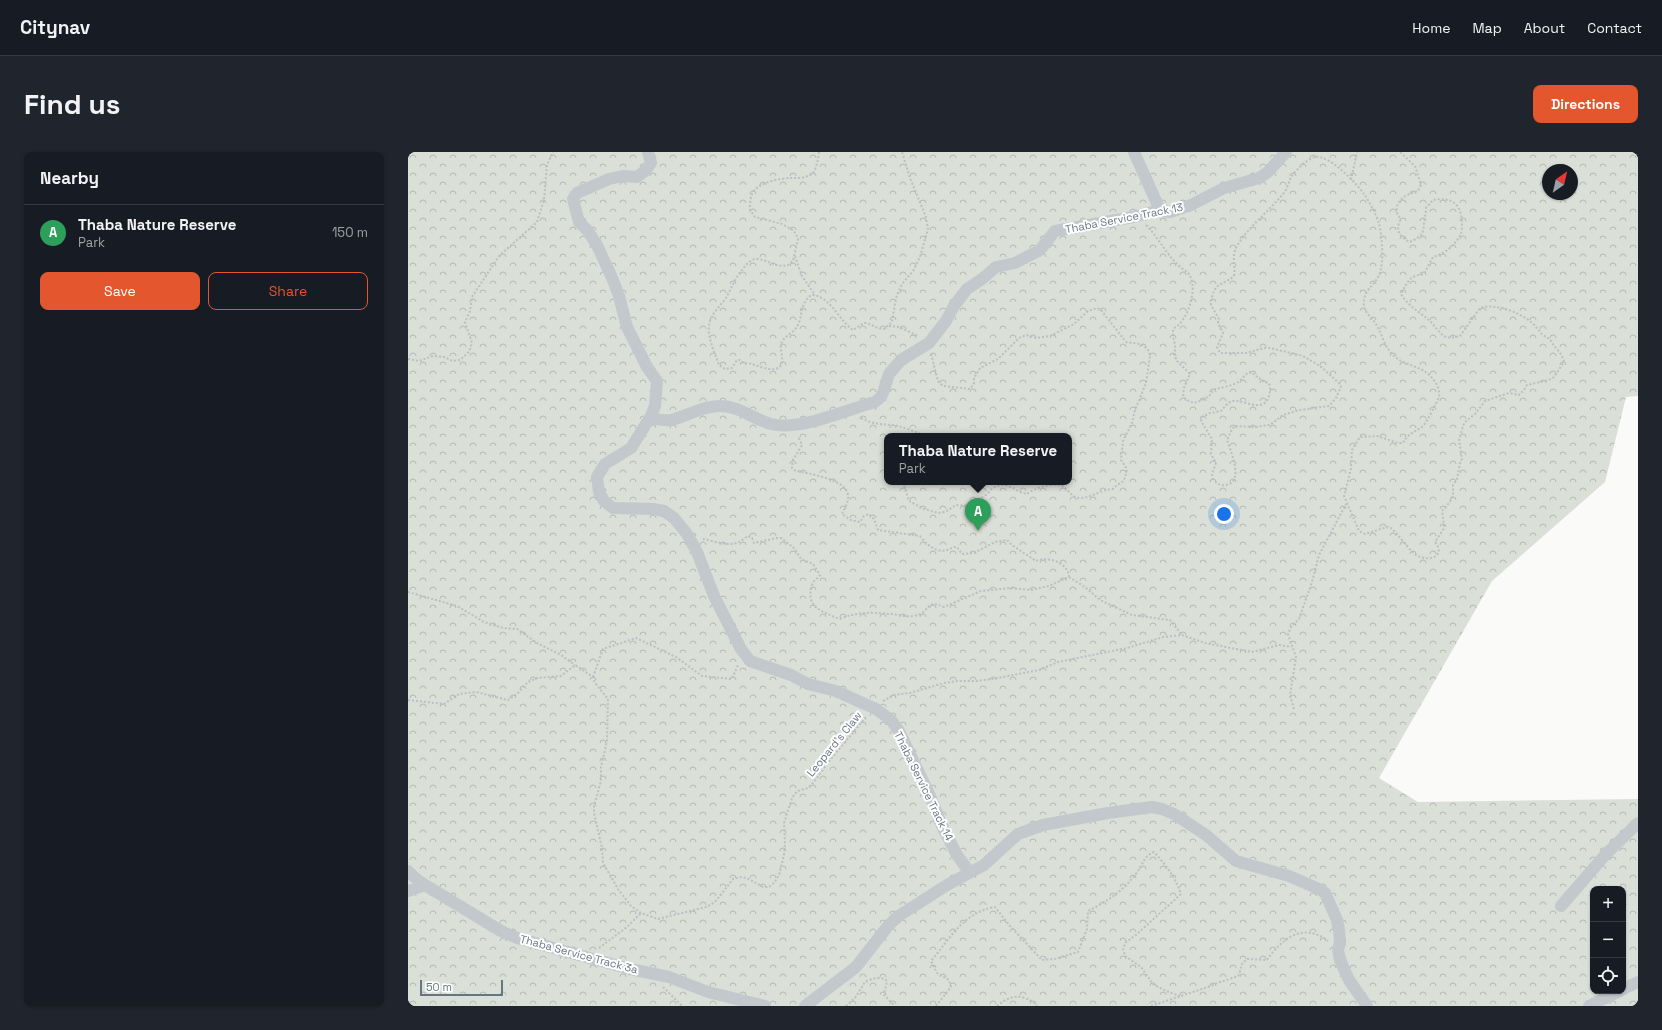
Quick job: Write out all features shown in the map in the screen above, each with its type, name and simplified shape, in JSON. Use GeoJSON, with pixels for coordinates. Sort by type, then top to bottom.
{"type":"FeatureCollection","features":[{"type":"Feature","properties":{"kind":"street","name":"Thaba Service Track 14"},"geometry":{"type":"LineString","coordinates":[[648,152],[651,163],[645,171],[637,177],[623,176],[609,179],[577,193],[573,199],[579,222],[588,231],[597,245],[613,280],[619,296],[627,328],[647,367],[657,381],[655,406],[650,418],[631,448],[604,464],[597,477],[599,492],[604,501],[613,508],[642,508],[664,511],[674,518],[687,534],[697,552],[714,596],[741,649],[750,662],[791,675],[808,684],[836,691],[876,709],[891,720],[899,731],[930,796],[943,828],[957,855],[970,873]]}},
{"type":"Feature","properties":{"kind":"street"},"geometry":{"type":"LineString","coordinates":[[1134,152],[1160,210]]}},
{"type":"Feature","properties":{"kind":"street","name":"Thaba Service Track 13"},"geometry":{"type":"LineString","coordinates":[[650,418],[669,420],[693,413],[703,408],[719,406],[733,407],[772,424],[794,426],[875,402],[881,397],[889,374],[902,360],[929,343],[946,321],[954,306],[967,289],[996,267],[1015,263],[1040,250],[1055,231],[1133,217],[1160,210],[1170,212],[1191,205],[1224,188],[1259,178],[1268,172],[1286,152]]}},
{"type":"Feature","properties":{"kind":"street"},"geometry":{"type":"LineString","coordinates":[[805,1006],[856,967],[893,921],[947,885],[984,864],[1013,837],[1030,829],[1108,812],[1140,808],[1162,808],[1206,835],[1236,861],[1289,876],[1319,889],[1324,893],[1337,920],[1340,943],[1338,950],[1340,960],[1349,980],[1367,1006]]}},
{"type":"Feature","properties":{"kind":"street"},"geometry":{"type":"LineString","coordinates":[[1561,906],[1606,854],[1638,823]]}},
{"type":"Feature","properties":{"kind":"street","name":"Thaba Service Track 3a"},"geometry":{"type":"LineString","coordinates":[[408,870],[414,877],[426,885],[501,931],[517,938],[584,957],[669,977],[708,992],[765,1006]]}},
{"type":"Feature","properties":{"kind":"street"},"geometry":{"type":"LineString","coordinates":[[408,891],[426,885]]}},
{"type":"Feature","properties":{"kind":"street"},"geometry":{"type":"LineString","coordinates":[[1626,988],[1638,982]]}},
{"type":"Feature","properties":{"kind":"street"},"geometry":{"type":"LineString","coordinates":[[1589,1006],[1614,994]]}},
{"type":"Feature","properties":{"kind":"path"},"geometry":{"type":"LineString","coordinates":[[408,359],[419,361],[432,356],[444,357],[452,361],[460,360],[469,352],[472,343],[464,322],[470,311],[472,297],[499,256],[537,222],[544,200],[547,165],[553,152]]}},
{"type":"Feature","properties":{"kind":"path"},"geometry":{"type":"LineString","coordinates":[[815,295],[811,295],[804,302],[796,328],[782,341],[780,350],[782,362],[777,368],[762,368],[743,363],[740,360],[737,360],[734,366],[728,369],[719,365],[713,352],[709,325],[714,312],[725,299],[741,270],[756,259],[779,266],[788,265],[793,261],[798,239],[793,230],[782,224],[755,217],[750,210],[751,199],[756,190],[762,185],[778,180],[799,179],[809,176],[814,172],[819,152]]}},
{"type":"Feature","properties":{"kind":"path"},"geometry":{"type":"LineString","coordinates":[[794,255],[802,276],[810,290],[829,304],[853,330],[864,323],[873,325],[879,329],[884,329],[889,326],[894,317],[896,298],[902,284],[913,271],[920,257],[928,229],[926,217],[910,178],[902,152]]}},
{"type":"Feature","properties":{"kind":"path"},"geometry":{"type":"LineString","coordinates":[[1351,180],[1357,152]]}},
{"type":"Feature","properties":{"kind":"path"},"geometry":{"type":"LineString","coordinates":[[1133,217],[1140,220],[1150,229],[1177,264],[1191,277],[1193,283],[1192,298],[1186,317],[1179,326],[1174,328],[1172,332],[1176,348],[1174,354],[1177,360],[1190,374],[1184,388],[1183,397],[1190,402],[1197,403],[1210,396],[1213,390],[1232,385],[1239,381],[1247,373],[1251,372],[1264,382],[1269,383],[1268,398],[1263,402],[1256,405],[1249,405],[1236,401],[1229,402],[1221,411],[1210,413],[1202,417],[1201,421],[1212,439],[1211,454],[1216,463],[1212,474],[1213,478],[1219,485],[1225,486],[1230,484],[1235,476],[1235,464],[1227,440],[1235,426],[1255,427],[1270,425],[1283,415],[1299,410],[1329,406],[1336,398],[1341,387],[1339,383],[1320,366],[1303,356],[1270,348],[1264,348],[1246,353],[1220,353],[1217,348],[1223,333],[1218,323],[1219,319],[1212,305],[1214,293],[1219,284],[1234,276],[1233,254],[1252,225],[1287,190],[1292,176],[1306,162],[1318,156],[1347,174],[1365,195],[1379,222],[1381,231],[1380,273],[1367,291],[1364,307],[1375,323],[1383,342],[1393,356],[1401,361],[1418,367],[1430,375],[1438,386],[1439,395],[1424,425],[1407,436],[1403,443],[1398,443],[1378,436],[1360,437],[1352,450],[1351,469],[1344,490],[1344,496],[1359,531],[1364,534],[1387,527],[1391,528],[1412,552],[1424,558],[1431,558],[1436,556],[1439,551],[1435,542],[1443,530],[1444,525],[1442,511],[1453,496],[1453,485],[1457,479],[1462,459],[1459,440],[1464,423],[1476,413],[1485,401],[1509,392],[1519,395],[1524,390],[1526,385],[1549,380],[1554,377],[1564,362],[1563,356],[1550,339],[1541,334],[1527,319],[1502,308],[1493,306],[1480,308],[1460,336],[1450,338],[1439,332],[1420,312],[1404,300],[1401,294],[1407,282],[1412,276],[1424,274],[1433,257],[1441,255],[1451,247],[1461,233],[1462,222],[1461,212],[1454,203],[1449,200],[1433,200],[1426,208],[1424,232],[1410,242],[1401,235],[1398,228],[1400,218],[1397,213],[1397,206],[1400,200],[1418,191],[1421,185],[1418,170],[1400,152]]}},
{"type":"Feature","properties":{"kind":"path"},"geometry":{"type":"LineString","coordinates":[[889,326],[899,327],[929,343],[938,381],[944,386],[970,389],[980,368],[998,359],[1019,338],[1026,335],[1036,338],[1050,336],[1074,324],[1088,311],[1097,308],[1101,310],[1126,342],[1140,344],[1147,348],[1150,356],[1149,370],[1132,423],[1123,441],[1121,460],[1127,469],[1124,481],[1122,484],[1113,489],[1108,489],[1086,498],[1074,498],[1062,486],[1058,485]]}},
{"type":"Feature","properties":{"kind":"path"},"geometry":{"type":"LineString","coordinates":[[845,412],[873,424],[897,425],[920,433]]}},
{"type":"Feature","properties":{"kind":"path"},"geometry":{"type":"LineString","coordinates":[[794,426],[794,430],[802,445],[793,460],[792,468],[794,470],[822,477],[842,485],[847,490],[849,498],[842,514],[851,520],[860,522],[864,516],[869,514],[874,519],[878,530],[920,536],[926,544],[934,549],[942,551],[949,550],[953,547],[957,548],[962,554],[974,553],[995,542],[1007,540],[1036,561],[1040,559],[1054,560],[1061,564],[1066,568],[1069,577],[1085,586],[1100,600],[1132,615],[1170,620],[1182,635]]}},
{"type":"Feature","properties":{"kind":"path"},"geometry":{"type":"LineString","coordinates":[[904,485],[909,501],[924,510],[938,513],[945,512],[956,505],[970,506],[975,500],[985,496],[993,487],[998,485]]}},
{"type":"Feature","properties":{"kind":"path"},"geometry":{"type":"LineString","coordinates":[[1007,485],[1021,493],[1027,494],[1036,489],[1050,485]]}},
{"type":"Feature","properties":{"kind":"path"},"geometry":{"type":"LineString","coordinates":[[1294,709],[1290,695],[1296,657],[1291,647],[1288,634],[1291,627],[1299,619],[1312,582],[1319,555],[1346,503]]}},
{"type":"Feature","properties":{"kind":"path"},"geometry":{"type":"LineString","coordinates":[[687,534],[718,543],[739,542],[748,536],[752,538],[754,543],[782,538],[795,548],[801,559],[813,564],[820,575],[812,584],[810,600],[813,605],[839,619],[849,614],[866,612],[912,616],[921,614],[934,603],[944,607],[981,591],[1010,588],[1031,590],[1049,586],[1069,577]]}},
{"type":"Feature","properties":{"kind":"path","name":"Leopard's Claw"},"geometry":{"type":"LineString","coordinates":[[408,592],[457,606],[484,622],[503,628],[516,629],[537,643],[561,655],[593,677],[595,683],[608,699],[607,741],[601,767],[601,781],[594,806],[597,829],[602,848],[603,863],[618,889],[631,906],[641,913],[658,919],[706,907],[716,902],[736,877],[753,880],[763,887],[769,887],[774,883],[779,875],[784,854],[784,823],[792,798],[797,791],[808,788],[814,782],[865,717],[876,709]]}},
{"type":"Feature","properties":{"kind":"path"},"geometry":{"type":"LineString","coordinates":[[876,709],[884,701],[894,695],[910,693],[958,681],[977,681],[1039,670],[1058,662],[1127,648],[1163,637],[1182,635],[1205,643],[1252,652],[1279,645],[1291,647]]}},
{"type":"Feature","properties":{"kind":"path"},"geometry":{"type":"LineString","coordinates":[[593,677],[603,648],[636,638],[676,657],[702,676],[732,679],[738,666],[741,649]]}},
{"type":"Feature","properties":{"kind":"path"},"geometry":{"type":"LineString","coordinates":[[408,700],[444,704],[459,694],[476,692],[508,700],[517,694],[528,682],[537,678],[561,676],[575,666]]}},
{"type":"Feature","properties":{"kind":"path"},"geometry":{"type":"LineString","coordinates":[[936,1006],[951,987],[949,980],[937,973],[931,961],[947,943],[956,928],[971,916],[983,909],[995,907],[1010,926],[1042,960],[1055,959],[1078,952],[1087,929],[1088,911],[1114,897],[1136,875],[1146,855],[1154,852],[1169,868],[1177,883],[1180,894],[1126,942],[1123,949],[1125,956],[1141,967],[1153,984],[1180,996]]}},
{"type":"Feature","properties":{"kind":"path"},"geometry":{"type":"LineString","coordinates":[[584,957],[608,942],[627,927],[641,913]]}},
{"type":"Feature","properties":{"kind":"path"},"geometry":{"type":"LineString","coordinates":[[1151,1006],[1239,975],[1242,964],[1247,959],[1267,960],[1276,947],[1289,937],[1308,932],[1322,937],[1338,950]]}},
{"type":"Feature","properties":{"kind":"path"},"geometry":{"type":"LineString","coordinates":[[846,1006],[855,998],[865,982],[878,978],[884,978],[887,981],[884,995],[895,1006]]}},
{"type":"Feature","properties":{"kind":"path"},"geometry":{"type":"LineString","coordinates":[[998,1006],[1015,996],[1029,998],[1037,1006]]}},
{"type":"Feature","properties":{"kind":"green space"},"geometry":{"type":"Polygon","coordinates":[[[408,152],[1638,152],[1638,396],[1626,397],[1605,482],[1492,581],[1379,778],[1418,802],[1638,799],[1638,1006],[408,1006],[408,152]]]}},
{"type":"Feature","properties":{"kind":"place","name":"Thaba Nature Reserve"},"geometry":{"type":"Point","coordinates":[978,531]}}]}
